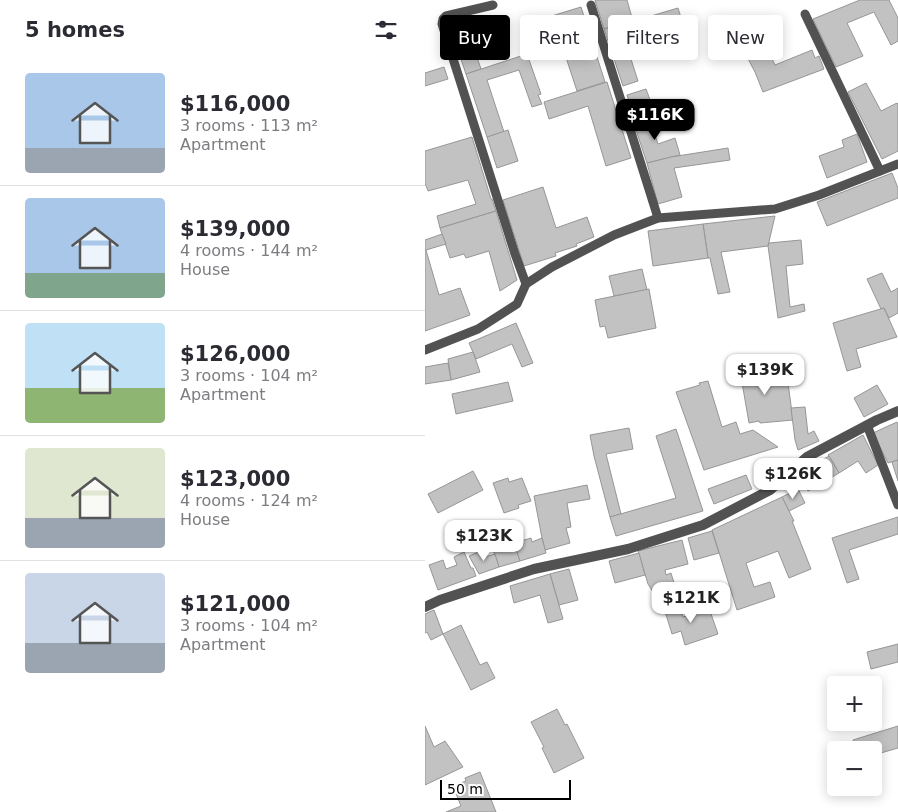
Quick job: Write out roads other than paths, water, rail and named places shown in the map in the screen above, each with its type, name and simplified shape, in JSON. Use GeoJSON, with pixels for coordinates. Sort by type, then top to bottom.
{"type":"FeatureCollection","features":[{"type":"Feature","properties":{"kind":"street"},"geometry":{"type":"LineString","coordinates":[[425,607],[440,600],[534,569],[628,549],[703,525],[770,490],[807,457],[898,411]]}},
{"type":"Feature","properties":{"kind":"lane"},"geometry":{"type":"LineString","coordinates":[[493,5],[445,16],[443,24],[526,284]]}},
{"type":"Feature","properties":{"kind":"lane"},"geometry":{"type":"LineString","coordinates":[[591,5],[658,218]]}},
{"type":"Feature","properties":{"kind":"lane"},"geometry":{"type":"LineString","coordinates":[[805,14],[880,171]]}},
{"type":"Feature","properties":{"kind":"lane"},"geometry":{"type":"LineString","coordinates":[[425,350],[478,329],[517,304],[526,284],[553,267],[614,235],[658,218],[775,209],[819,195],[898,164]]}},
{"type":"Feature","properties":{"kind":"lane"},"geometry":{"type":"LineString","coordinates":[[867,426],[898,505]]}}]}
